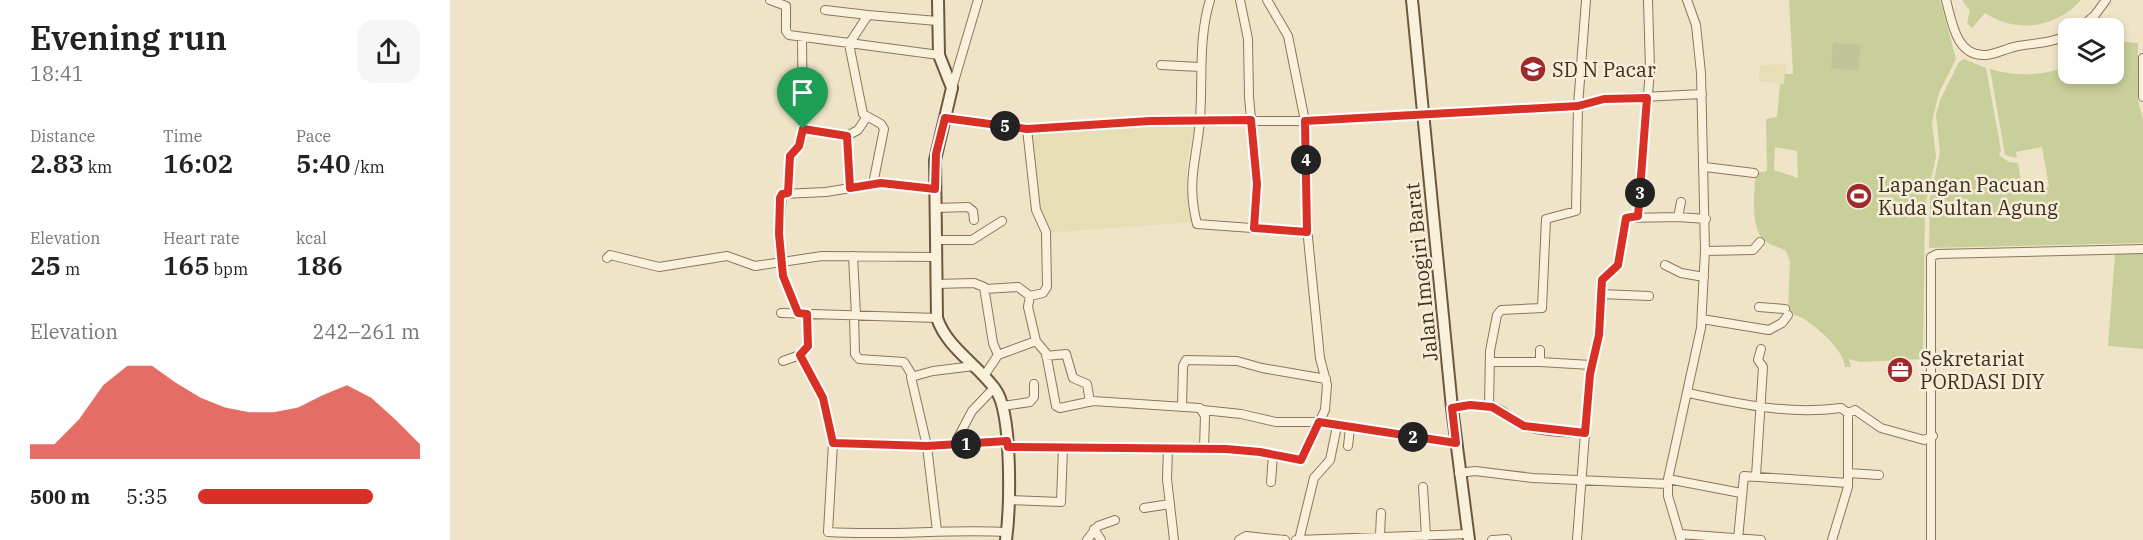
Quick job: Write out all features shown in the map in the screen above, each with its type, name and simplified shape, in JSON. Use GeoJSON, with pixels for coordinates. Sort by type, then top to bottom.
{"type":"FeatureCollection","features":[{"type":"Feature","properties":{"kind":"street"},"geometry":{"type":"LineString","coordinates":[[770,0],[786,6],[787,33],[802,38],[939,55]]}},
{"type":"Feature","properties":{"kind":"street"},"geometry":{"type":"LineString","coordinates":[[938,0],[939,55],[952,88]]}},
{"type":"Feature","properties":{"kind":"street"},"geometry":{"type":"LineString","coordinates":[[800,355],[823,398],[833,443],[828,532],[876,535],[937,531],[1006,536],[1007,444],[1003,406],[994,388],[984,376],[948,340],[937,318],[936,154],[952,88],[978,0]]}},
{"type":"Feature","properties":{"kind":"street"},"geometry":{"type":"LineString","coordinates":[[1210,0],[1204,28],[1200,67],[1200,120],[1190,190],[1197,225],[1307,232]]}},
{"type":"Feature","properties":{"kind":"street"},"geometry":{"type":"LineString","coordinates":[[1240,0],[1248,39],[1251,120],[1257,184],[1254,228]]}},
{"type":"Feature","properties":{"kind":"street"},"geometry":{"type":"LineString","coordinates":[[833,443],[927,446],[1007,444],[1063,448],[1204,448],[1273,453],[1301,460],[1326,404],[1326,379],[1319,351],[1307,232],[1305,121],[1288,39],[1267,0]]}},
{"type":"Feature","properties":{"kind":"street","name":"Jalan Imogiri Barat"},"geometry":{"type":"LineString","coordinates":[[1412,0],[1428,114],[1456,443],[1462,472],[1469,537]]}},
{"type":"Feature","properties":{"kind":"street"},"geometry":{"type":"LineString","coordinates":[[1489,407],[1491,342],[1498,312],[1542,308],[1547,217],[1576,211],[1578,106],[1586,0]]}},
{"type":"Feature","properties":{"kind":"street"},"geometry":{"type":"LineString","coordinates":[[1638,216],[1651,46],[1648,0]]}},
{"type":"Feature","properties":{"kind":"street"},"geometry":{"type":"LineString","coordinates":[[1688,0],[1696,25],[1702,94],[1706,167],[1706,251],[1702,319],[1668,482],[1668,496],[1680,537],[1761,540]]}},
{"type":"Feature","properties":{"kind":"street"},"geometry":{"type":"LineString","coordinates":[[1946,0],[1957,37],[1973,54],[1994,53],[2058,39]]}},
{"type":"Feature","properties":{"kind":"street"},"geometry":{"type":"LineString","coordinates":[[2092,18],[2106,0]]}},
{"type":"Feature","properties":{"kind":"street"},"geometry":{"type":"LineString","coordinates":[[825,10],[938,21]]}},
{"type":"Feature","properties":{"kind":"street"},"geometry":{"type":"LineString","coordinates":[[868,15],[849,44],[861,111],[866,118],[881,124],[884,129],[873,184]]}},
{"type":"Feature","properties":{"kind":"street"},"geometry":{"type":"LineString","coordinates":[[788,193],[790,156],[799,146],[803,129],[802,38]]}},
{"type":"Feature","properties":{"kind":"street"},"geometry":{"type":"LineString","coordinates":[[2143,58],[2143,97]]}},
{"type":"Feature","properties":{"kind":"street"},"geometry":{"type":"LineString","coordinates":[[1161,65],[1200,67]]}},
{"type":"Feature","properties":{"kind":"street"},"geometry":{"type":"LineString","coordinates":[[945,118],[1027,129],[1200,120],[1305,121],[1578,106],[1604,99],[1702,94]]}},
{"type":"Feature","properties":{"kind":"street"},"geometry":{"type":"LineString","coordinates":[[803,129],[847,136],[861,127],[866,118]]}},
{"type":"Feature","properties":{"kind":"street"},"geometry":{"type":"LineString","coordinates":[[1027,129],[1036,210],[1046,235],[1046,290],[1030,297]]}},
{"type":"Feature","properties":{"kind":"street"},"geometry":{"type":"LineString","coordinates":[[847,136],[850,188]]}},
{"type":"Feature","properties":{"kind":"street"},"geometry":{"type":"LineString","coordinates":[[1706,167],[1754,173]]}},
{"type":"Feature","properties":{"kind":"street"},"geometry":{"type":"LineString","coordinates":[[783,361],[800,355],[808,346],[802,313],[785,285],[782,263],[780,201],[782,194],[819,193],[873,184],[935,189]]}},
{"type":"Feature","properties":{"kind":"street"},"geometry":{"type":"LineString","coordinates":[[1678,216],[1681,202]]}},
{"type":"Feature","properties":{"kind":"street"},"geometry":{"type":"LineString","coordinates":[[935,208],[969,207],[974,213],[974,220]]}},
{"type":"Feature","properties":{"kind":"street"},"geometry":{"type":"LineString","coordinates":[[1576,540],[1591,365],[1599,335],[1603,276],[1618,265],[1626,218],[1678,216],[1706,219]]}},
{"type":"Feature","properties":{"kind":"street"},"geometry":{"type":"LineString","coordinates":[[935,240],[972,240],[1002,221]]}},
{"type":"Feature","properties":{"kind":"street"},"geometry":{"type":"LineString","coordinates":[[1706,251],[1753,250],[1760,242]]}},
{"type":"Feature","properties":{"kind":"street"},"geometry":{"type":"LineString","coordinates":[[1932,540],[1933,436],[1929,261],[1933,255],[2143,249]]}},
{"type":"Feature","properties":{"kind":"street"},"geometry":{"type":"LineString","coordinates":[[607,258],[610,255],[659,267],[727,256],[752,266],[822,256],[935,257]]}},
{"type":"Feature","properties":{"kind":"street"},"geometry":{"type":"LineString","coordinates":[[853,256],[855,354],[859,359],[903,362],[912,375],[927,446],[937,531]]}},
{"type":"Feature","properties":{"kind":"street"},"geometry":{"type":"LineString","coordinates":[[1665,265],[1681,273],[1704,277]]}},
{"type":"Feature","properties":{"kind":"street"},"geometry":{"type":"LineString","coordinates":[[936,284],[974,283],[982,285],[985,289],[993,343],[998,355]]}},
{"type":"Feature","properties":{"kind":"street"},"geometry":{"type":"LineString","coordinates":[[985,289],[1018,287],[1030,297]]}},
{"type":"Feature","properties":{"kind":"street"},"geometry":{"type":"LineString","coordinates":[[1601,294],[1649,296]]}},
{"type":"Feature","properties":{"kind":"street"},"geometry":{"type":"LineString","coordinates":[[1030,297],[1028,307],[1036,341],[1046,356],[1056,407],[1089,402],[1182,407],[1241,414],[1276,422],[1319,422],[1456,443]]}},
{"type":"Feature","properties":{"kind":"street"},"geometry":{"type":"LineString","coordinates":[[1702,319],[1769,330],[1782,323],[1786,312],[1759,307]]}},
{"type":"Feature","properties":{"kind":"street"},"geometry":{"type":"LineString","coordinates":[[781,313],[937,318]]}},
{"type":"Feature","properties":{"kind":"street"},"geometry":{"type":"LineString","coordinates":[[984,376],[998,355],[1036,341]]}},
{"type":"Feature","properties":{"kind":"street"},"geometry":{"type":"LineString","coordinates":[[1756,476],[1763,367],[1758,360],[1761,349]]}},
{"type":"Feature","properties":{"kind":"street"},"geometry":{"type":"LineString","coordinates":[[1540,350],[1540,362]]}},
{"type":"Feature","properties":{"kind":"street"},"geometry":{"type":"LineString","coordinates":[[1046,356],[1066,354],[1073,378],[1088,384],[1089,402]]}},
{"type":"Feature","properties":{"kind":"street"},"geometry":{"type":"LineString","coordinates":[[1182,407],[1183,366],[1186,360],[1237,361],[1262,368],[1326,379]]}},
{"type":"Feature","properties":{"kind":"street"},"geometry":{"type":"LineString","coordinates":[[1490,362],[1591,365]]}},
{"type":"Feature","properties":{"kind":"street"},"geometry":{"type":"LineString","coordinates":[[912,375],[974,366]]}},
{"type":"Feature","properties":{"kind":"street"},"geometry":{"type":"LineString","coordinates":[[1003,406],[1030,402],[1034,394],[1034,384]]}},
{"type":"Feature","properties":{"kind":"street"},"geometry":{"type":"LineString","coordinates":[[954,445],[974,408],[986,399],[994,388]]}},
{"type":"Feature","properties":{"kind":"street"},"geometry":{"type":"LineString","coordinates":[[1688,393],[1759,409],[1788,412],[1841,408],[1848,413]]}},
{"type":"Feature","properties":{"kind":"street"},"geometry":{"type":"LineString","coordinates":[[1454,407],[1470,405],[1489,407],[1502,411],[1510,419],[1524,426],[1585,433]]}},
{"type":"Feature","properties":{"kind":"street"},"geometry":{"type":"LineString","coordinates":[[1203,410],[1204,448]]}},
{"type":"Feature","properties":{"kind":"street"},"geometry":{"type":"LineString","coordinates":[[1848,413],[1852,410],[1857,411],[1881,428],[1924,440],[1929,440],[1933,436]]}},
{"type":"Feature","properties":{"kind":"street"},"geometry":{"type":"LineString","coordinates":[[1832,540],[1848,483],[1848,413]]}},
{"type":"Feature","properties":{"kind":"street"},"geometry":{"type":"LineString","coordinates":[[1336,426],[1330,460],[1314,478],[1297,540],[1380,536],[1394,538],[1469,537]]}},
{"type":"Feature","properties":{"kind":"street"},"geometry":{"type":"LineString","coordinates":[[1348,446],[1350,428]]}},
{"type":"Feature","properties":{"kind":"street"},"geometry":{"type":"LineString","coordinates":[[1008,500],[1061,502],[1063,448]]}},
{"type":"Feature","properties":{"kind":"street"},"geometry":{"type":"LineString","coordinates":[[1168,448],[1174,540]]}},
{"type":"Feature","properties":{"kind":"street"},"geometry":{"type":"LineString","coordinates":[[1271,482],[1273,453]]}},
{"type":"Feature","properties":{"kind":"street"},"geometry":{"type":"LineString","coordinates":[[1462,472],[1475,471],[1581,480],[1668,482],[1741,493]]}},
{"type":"Feature","properties":{"kind":"street"},"geometry":{"type":"LineString","coordinates":[[1848,473],[1879,475]]}},
{"type":"Feature","properties":{"kind":"street"},"geometry":{"type":"LineString","coordinates":[[1738,539],[1743,477],[1848,483]]}},
{"type":"Feature","properties":{"kind":"street"},"geometry":{"type":"LineString","coordinates":[[1423,487],[1426,536]]}},
{"type":"Feature","properties":{"kind":"street"},"geometry":{"type":"LineString","coordinates":[[1144,508],[1170,504]]}},
{"type":"Feature","properties":{"kind":"street"},"geometry":{"type":"LineString","coordinates":[[1380,536],[1381,513]]}},
{"type":"Feature","properties":{"kind":"street"},"geometry":{"type":"LineString","coordinates":[[1088,540],[1094,529],[1115,520]]}},
{"type":"Feature","properties":{"kind":"street"},"geometry":{"type":"LineString","coordinates":[[1094,529],[1101,540]]}},
{"type":"Feature","properties":{"kind":"street"},"geometry":{"type":"LineString","coordinates":[[1239,540],[1246,536],[1285,540]]}},
{"type":"Feature","properties":{"kind":"street"},"geometry":{"type":"LineString","coordinates":[[1492,540],[1507,539]]}},
{"type":"Feature","properties":{"kind":"shaded area"},"geometry":{"type":"Polygon","coordinates":[[[1786,64],[1784,84],[1758,81],[1761,65],[1786,64]]]}},
{"type":"Feature","properties":{"kind":"shaded area"},"geometry":{"type":"Polygon","coordinates":[[[1195,123],[1187,161],[1186,189],[1193,222],[1048,233],[1038,207],[1032,131],[1195,123]]]}},
{"type":"Feature","properties":{"kind":"green space","name":"Lapangan Pacuan Kuda Sultan Agung"},"geometry":{"type":"Polygon","coordinates":[[[1789,0],[1940,0],[1956,59],[1939,93],[1932,122],[1936,157],[1925,207],[1923,359],[1860,362],[1849,359],[1851,367],[1845,367],[1840,353],[1829,340],[1810,323],[1788,309],[1790,261],[1786,251],[1767,243],[1760,236],[1755,219],[1754,199],[1756,173],[1767,171],[1766,119],[1777,117],[1780,84],[1784,84],[1785,74],[1793,74],[1789,0]],[[1775,147],[1774,170],[1798,178],[1797,151],[1775,147]]]}},
{"type":"Feature","properties":{"kind":"green space"},"geometry":{"type":"Polygon","coordinates":[[[1962,0],[2081,0],[2060,17],[2048,22],[2036,25],[2010,24],[1985,13],[1972,28],[1967,23],[1970,11],[1962,0]]]}},
{"type":"Feature","properties":{"kind":"green space"},"geometry":{"type":"Polygon","coordinates":[[[2124,42],[2138,43],[2138,100],[2143,120],[2143,243],[1929,248],[1930,198],[1940,152],[1936,115],[1940,100],[1959,62],[1964,59],[1986,68],[2001,150],[1999,155],[2009,162],[2018,163],[2023,191],[2049,187],[2042,147],[2016,152],[2017,158],[2005,155],[1990,69],[2029,74],[2058,69],[2058,84],[2124,84],[2124,42]]]}},
{"type":"Feature","properties":{"kind":"green space"},"geometry":{"type":"Polygon","coordinates":[[[1833,43],[1861,45],[1858,71],[1831,68],[1833,43]]]}},
{"type":"Feature","properties":{"kind":"green space"},"geometry":{"type":"Polygon","coordinates":[[[2115,253],[2143,253],[2143,349],[2108,346],[2115,253]]]}},
{"type":"Feature","properties":{"kind":"place","name":"SD N Pacar"},"geometry":{"type":"Point","coordinates":[1533,69]}},
{"type":"Feature","properties":{"kind":"place","name":"Lapangan Pacuan Kuda Sultan Agung"},"geometry":{"type":"Point","coordinates":[1859,196]}},
{"type":"Feature","properties":{"kind":"place","name":"Sekretariat PORDASI DIY"},"geometry":{"type":"Point","coordinates":[1900,370]}},
{"type":"Feature","properties":{"kind":"route"},"geometry":{"type":"LineString","coordinates":[[1647,98],[1638,216],[1626,218],[1620,240],[1618,265],[1606,273],[1602,280],[1599,335],[1591,365],[1585,433],[1531,428],[1518,424],[1502,411],[1492,407],[1470,405],[1452,408],[1456,443],[1319,422],[1301,460],[1260,452],[1204,448],[1008,447],[1007,441],[927,446],[833,443],[823,398],[800,355],[808,346],[807,314],[798,313],[786,289],[783,276],[779,234],[780,198],[782,194],[788,193],[790,156],[792,151],[799,146],[803,129],[847,136],[850,188],[881,183],[935,189],[936,154],[945,118],[1027,129],[1150,121],[1251,120],[1257,184],[1254,228],[1307,232],[1305,121],[1578,106],[1604,99],[1647,98]]}}]}
